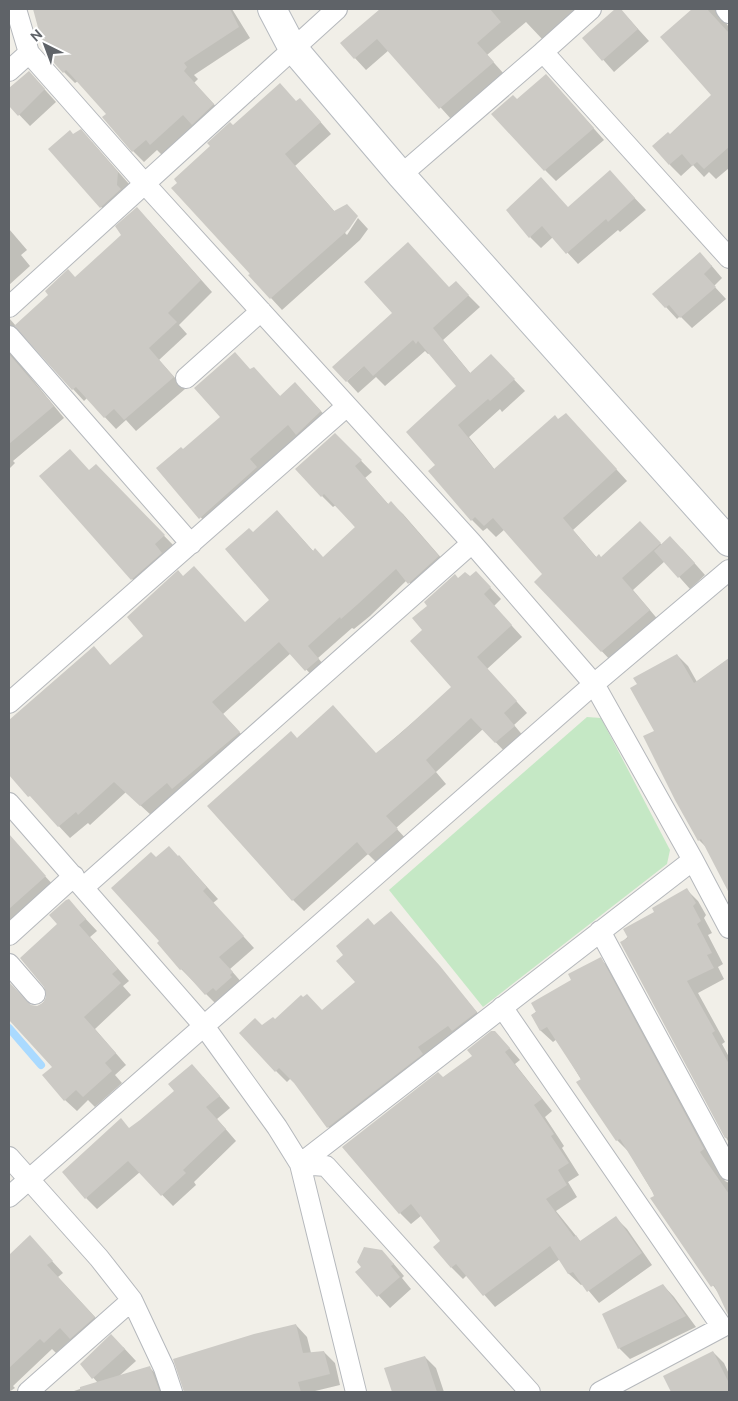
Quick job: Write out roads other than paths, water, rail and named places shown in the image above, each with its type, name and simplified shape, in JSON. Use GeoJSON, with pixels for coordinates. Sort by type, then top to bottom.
{"type":"FeatureCollection","features":[{"type":"Feature","properties":{"kind":"street"},"geometry":{"type":"LineString","coordinates":[[16,9],[30,53],[145,184],[472,543],[594,684],[729,928]]}},
{"type":"Feature","properties":{"kind":"street"},"geometry":{"type":"LineString","coordinates":[[272,9],[292,47],[401,175],[729,542]]}},
{"type":"Feature","properties":{"kind":"street"},"geometry":{"type":"LineString","coordinates":[[9,307],[292,47],[336,9]]}},
{"type":"Feature","properties":{"kind":"street"},"geometry":{"type":"LineString","coordinates":[[401,175],[591,9]]}},
{"type":"Feature","properties":{"kind":"street"},"geometry":{"type":"LineString","coordinates":[[726,9],[729,13]]}},
{"type":"Feature","properties":{"kind":"street"},"geometry":{"type":"LineString","coordinates":[[543,52],[729,258]]}},
{"type":"Feature","properties":{"kind":"street"},"geometry":{"type":"LineString","coordinates":[[9,71],[30,53]]}},
{"type":"Feature","properties":{"kind":"street"},"geometry":{"type":"LineString","coordinates":[[186,378],[261,311]]}},
{"type":"Feature","properties":{"kind":"street"},"geometry":{"type":"LineString","coordinates":[[9,336],[191,544]]}},
{"type":"Feature","properties":{"kind":"street"},"geometry":{"type":"LineString","coordinates":[[9,703],[347,406]]}},
{"type":"Feature","properties":{"kind":"street"},"geometry":{"type":"LineString","coordinates":[[9,935],[79,882],[472,543]]}},
{"type":"Feature","properties":{"kind":"street"},"geometry":{"type":"LineString","coordinates":[[9,1197],[594,684],[729,570]]}},
{"type":"Feature","properties":{"kind":"street"},"geometry":{"type":"LineString","coordinates":[[9,802],[204,1026],[277,1127],[300,1164],[356,1392]]}},
{"type":"Feature","properties":{"kind":"street"},"geometry":{"type":"LineString","coordinates":[[300,1164],[693,860]]}},
{"type":"Feature","properties":{"kind":"street"},"geometry":{"type":"LineString","coordinates":[[600,931],[729,1170]]}},
{"type":"Feature","properties":{"kind":"street"},"geometry":{"type":"LineString","coordinates":[[9,964],[35,994]]}},
{"type":"Feature","properties":{"kind":"street"},"geometry":{"type":"LineString","coordinates":[[502,1007],[727,1331],[600,1392]]}},
{"type":"Feature","properties":{"kind":"street"},"geometry":{"type":"LineString","coordinates":[[9,1157],[99,1258],[132,1300],[164,1368],[172,1392]]}},
{"type":"Feature","properties":{"kind":"street"},"geometry":{"type":"LineString","coordinates":[[300,1164],[326,1166],[530,1392]]}},
{"type":"Feature","properties":{"kind":"street"},"geometry":{"type":"LineString","coordinates":[[28,1392],[132,1300]]}},
{"type":"Feature","properties":{"kind":"waterway"},"geometry":{"type":"LineString","coordinates":[[9,1028],[41,1065]]}}]}
